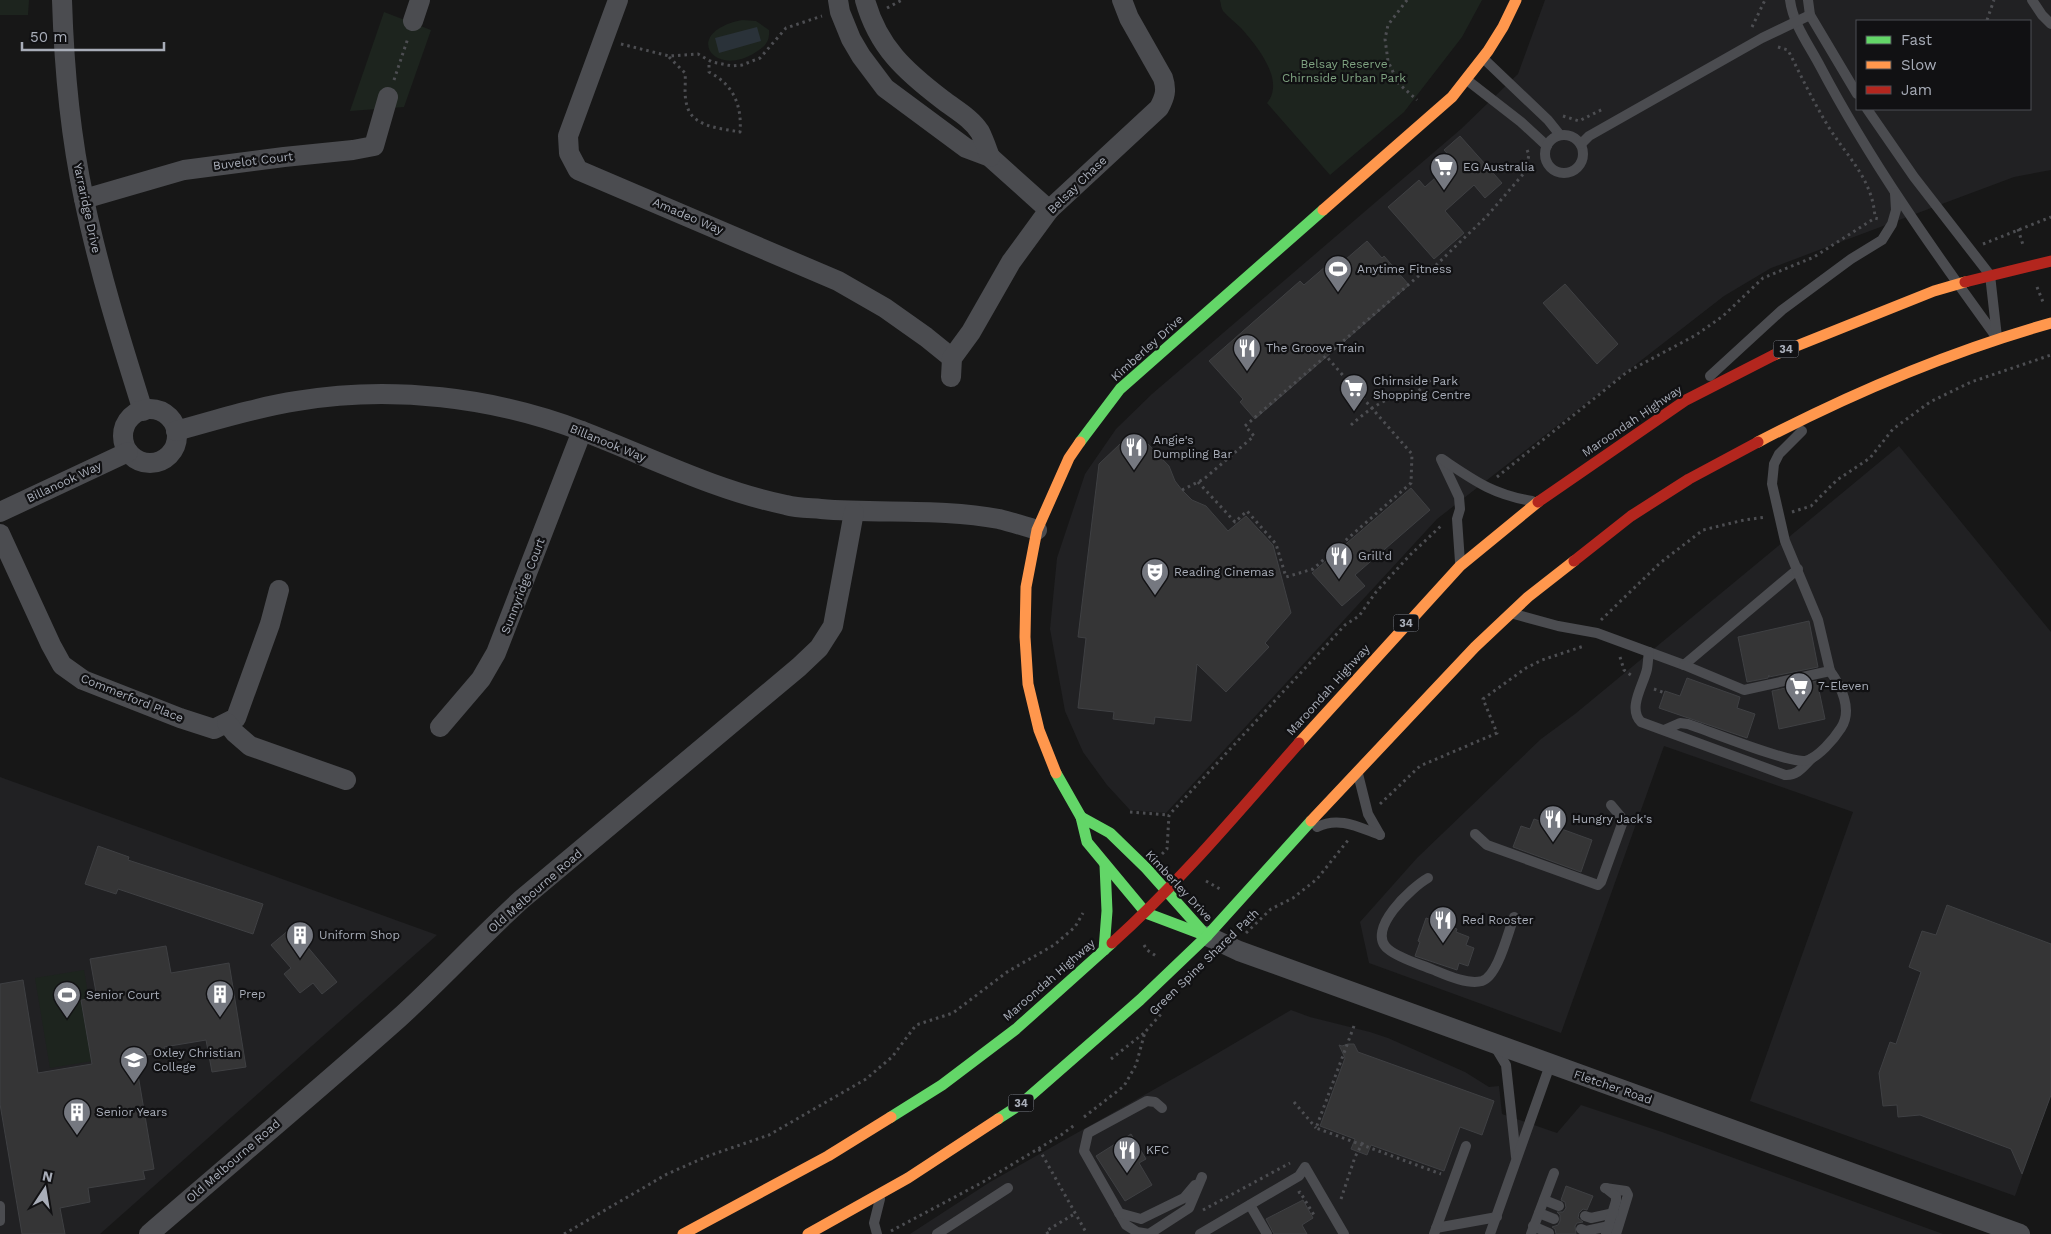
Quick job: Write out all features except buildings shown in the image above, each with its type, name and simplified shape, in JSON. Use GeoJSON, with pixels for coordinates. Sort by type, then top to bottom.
{"type":"FeatureCollection","features":[{"type":"Feature","properties":{"kind":"main road","name":"Kimberley Drive"},"geometry":{"type":"LineString","coordinates":[[1207,936],[1146,913],[1087,842],[1081,817],[1057,774],[1039,730],[1028,684],[1025,637],[1026,587],[1037,530],[1069,458],[1094,420],[1120,389],[1348,191],[1452,97],[1484,59],[1505,26],[1516,0]]}},
{"type":"Feature","properties":{"kind":"main road","name":"Maroondah Highway"},"geometry":{"type":"LineString","coordinates":[[683,1234],[828,1156],[942,1084],[1016,1029],[1146,913],[1460,566],[1537,502],[1686,400],[1783,350],[1890,307],[1958,284],[2051,261]]}},
{"type":"Feature","properties":{"kind":"main road","name":"34"},"geometry":{"type":"LineString","coordinates":[[808,1234],[908,1178],[1021,1104],[1174,969],[1207,936],[1296,837],[1475,647],[1528,597],[1631,516],[1689,479],[1823,408],[1930,363],[1997,338],[2051,323]]}},
{"type":"Feature","properties":{"kind":"main road","name":"Kimberley Drive"},"geometry":{"type":"LineString","coordinates":[[1081,817],[1110,833],[1207,936]]}},
{"type":"Feature","properties":{"kind":"main road"},"geometry":{"type":"LineString","coordinates":[[1104,950],[1107,899],[1105,865]]}},
{"type":"Feature","properties":{"kind":"street","name":"Yarraridge Drive"},"geometry":{"type":"LineString","coordinates":[[62,0],[66,76],[73,135],[84,199],[110,307],[143,411]]}},
{"type":"Feature","properties":{"kind":"street"},"geometry":{"type":"LineString","coordinates":[[413,21],[420,0]]}},
{"type":"Feature","properties":{"kind":"street","name":"Amadeo Way"},"geometry":{"type":"LineString","coordinates":[[618,0],[568,136],[569,152],[578,170],[838,281],[885,308],[926,337],[951,368]]}},
{"type":"Feature","properties":{"kind":"street"},"geometry":{"type":"LineString","coordinates":[[838,0],[851,39],[885,88],[966,148],[990,157],[1049,210]]}},
{"type":"Feature","properties":{"kind":"street"},"geometry":{"type":"LineString","coordinates":[[864,0],[875,29],[890,53],[909,73],[967,118],[980,133],[990,157]]}},
{"type":"Feature","properties":{"kind":"street","name":"Belsay Chase"},"geometry":{"type":"LineString","coordinates":[[951,368],[1011,262],[1049,210],[1150,117],[1159,108],[1164,98],[1166,87],[1163,78],[1129,18],[1122,0]]}},
{"type":"Feature","properties":{"kind":"street","name":"Buvelot Court"},"geometry":{"type":"LineString","coordinates":[[84,199],[184,170],[374,146],[388,97]]}},
{"type":"Feature","properties":{"kind":"street","name":"Billanook Way"},"geometry":{"type":"LineString","coordinates":[[176,431],[297,401],[353,394],[412,395],[500,407],[543,417],[582,431],[711,485],[788,506],[854,512],[952,514],[998,519],[1037,530]]}},
{"type":"Feature","properties":{"kind":"street"},"geometry":{"type":"LineString","coordinates":[[151,410],[167,416],[176,431],[177,440],[174,448],[169,456],[161,461],[143,462],[128,452],[124,444],[125,428],[135,414],[143,411],[151,410]]}},
{"type":"Feature","properties":{"kind":"street","name":"Sunnyridge Court"},"geometry":{"type":"LineString","coordinates":[[440,728],[481,679],[496,653],[582,431]]}},
{"type":"Feature","properties":{"kind":"street","name":"Billanook Way"},"geometry":{"type":"LineString","coordinates":[[0,512],[128,452]]}},
{"type":"Feature","properties":{"kind":"street","name":"Old Melbourne Road"},"geometry":{"type":"LineString","coordinates":[[149,1234],[398,1018],[448,973],[516,905],[799,667],[819,648],[833,626],[854,512]]}},
{"type":"Feature","properties":{"kind":"street","name":"Commerford Place"},"geometry":{"type":"LineString","coordinates":[[0,534],[62,665],[83,680],[180,718],[214,729],[227,723]]}},
{"type":"Feature","properties":{"kind":"street"},"geometry":{"type":"LineString","coordinates":[[279,590],[270,624],[236,718],[227,723],[250,746],[346,780]]}},
{"type":"Feature","properties":{"kind":"street","name":"Fletcher Road"},"geometry":{"type":"LineString","coordinates":[[1207,936],[1232,948],[1494,1045],[1712,1121],[2020,1234]]}},
{"type":"Feature","properties":{"kind":"lane"},"geometry":{"type":"LineString","coordinates":[[1790,0],[1796,21],[1843,109],[1895,192],[1997,338]]}},
{"type":"Feature","properties":{"kind":"lane"},"geometry":{"type":"LineString","coordinates":[[1808,0],[1810,15],[1856,92]]}},
{"type":"Feature","properties":{"kind":"lane"},"geometry":{"type":"LineString","coordinates":[[2032,0],[2051,24]]}},
{"type":"Feature","properties":{"kind":"lane"},"geometry":{"type":"LineString","coordinates":[[1581,144],[1589,136],[1762,38],[1810,15]]}},
{"type":"Feature","properties":{"kind":"lane"},"geometry":{"type":"LineString","coordinates":[[1484,59],[1548,120],[1560,135]]}},
{"type":"Feature","properties":{"kind":"lane"},"geometry":{"type":"LineString","coordinates":[[1467,80],[1534,133],[1547,146]]}},
{"type":"Feature","properties":{"kind":"lane"},"geometry":{"type":"LineString","coordinates":[[1869,110],[1914,177],[1990,275],[1997,338]]}},
{"type":"Feature","properties":{"kind":"lane"},"geometry":{"type":"LineString","coordinates":[[1560,135],[1572,137],[1581,144],[1584,156],[1582,162],[1574,170],[1565,173],[1556,172],[1548,164],[1545,152],[1550,141],[1560,135]]}},
{"type":"Feature","properties":{"kind":"lane"},"geometry":{"type":"LineString","coordinates":[[1686,400],[1782,310],[1851,259],[1882,240],[1892,224],[1896,210],[1895,192]]}},
{"type":"Feature","properties":{"kind":"lane"},"geometry":{"type":"LineString","coordinates":[[1649,652],[1647,668],[1637,698],[1637,717],[1641,722],[1785,775],[1797,773],[1841,728],[1845,720],[1843,694],[1838,682],[1830,671],[1818,620],[1785,540],[1772,484],[1774,464],[1779,454],[1823,408]]}},
{"type":"Feature","properties":{"kind":"lane"},"geometry":{"type":"LineString","coordinates":[[1460,566],[1457,519],[1460,509],[1459,497],[1441,459],[1485,487],[1500,494],[1537,502]]}},
{"type":"Feature","properties":{"kind":"lane"},"geometry":{"type":"LineString","coordinates":[[1684,665],[1798,569]]}},
{"type":"Feature","properties":{"kind":"lane"},"geometry":{"type":"LineString","coordinates":[[1512,613],[1558,626],[1597,634],[1684,665],[1744,690],[1830,671]]}},
{"type":"Feature","properties":{"kind":"lane"},"geometry":{"type":"LineString","coordinates":[[1664,730],[1680,723],[1688,724],[1782,757],[1803,761],[1812,759]]}},
{"type":"Feature","properties":{"kind":"lane"},"geometry":{"type":"LineString","coordinates":[[1296,837],[1327,822],[1356,826],[1380,835],[1368,814],[1358,773]]}},
{"type":"Feature","properties":{"kind":"lane"},"geometry":{"type":"LineString","coordinates":[[1475,834],[1487,845],[1598,885],[1601,882],[1622,824],[1621,817],[1611,805]]}},
{"type":"Feature","properties":{"kind":"lane"},"geometry":{"type":"LineString","coordinates":[[1428,878],[1416,884],[1383,923],[1383,943],[1388,949],[1407,959],[1441,973],[1470,981],[1483,981],[1494,972],[1514,917]]}},
{"type":"Feature","properties":{"kind":"lane"},"geometry":{"type":"LineString","coordinates":[[1494,1045],[1506,1065],[1517,1161]]}},
{"type":"Feature","properties":{"kind":"lane"},"geometry":{"type":"LineString","coordinates":[[1490,1234],[1550,1065]]}},
{"type":"Feature","properties":{"kind":"lane"},"geometry":{"type":"LineString","coordinates":[[1119,1213],[1141,1219],[1184,1198],[1202,1177],[1189,1208],[1149,1234],[1137,1232],[1126,1225],[1119,1213],[1084,1151],[1085,1140],[1088,1133],[1147,1101],[1155,1102],[1162,1108]]}},
{"type":"Feature","properties":{"kind":"lane"},"geometry":{"type":"LineString","coordinates":[[1435,1231],[1466,1146]]}},
{"type":"Feature","properties":{"kind":"lane"},"geometry":{"type":"LineString","coordinates":[[1200,1234],[1299,1176],[1304,1167],[1344,1234]]}},
{"type":"Feature","properties":{"kind":"lane"},"geometry":{"type":"LineString","coordinates":[[1549,1233],[1532,1230],[1554,1173]]}},
{"type":"Feature","properties":{"kind":"lane"},"geometry":{"type":"LineString","coordinates":[[937,1234],[1008,1188]]}},
{"type":"Feature","properties":{"kind":"lane"},"geometry":{"type":"LineString","coordinates":[[1605,1188],[1622,1189],[1628,1195],[1610,1231],[1616,1196],[1605,1188]]}},
{"type":"Feature","properties":{"kind":"lane"},"geometry":{"type":"LineString","coordinates":[[877,1234],[874,1223],[881,1193]]}},
{"type":"Feature","properties":{"kind":"lane"},"geometry":{"type":"LineString","coordinates":[[1544,1200],[1559,1206]]}},
{"type":"Feature","properties":{"kind":"lane"},"geometry":{"type":"LineString","coordinates":[[1250,1205],[1267,1234]]}},
{"type":"Feature","properties":{"kind":"lane"},"geometry":{"type":"LineString","coordinates":[[0,1206],[0,1221]]}},
{"type":"Feature","properties":{"kind":"lane"},"geometry":{"type":"LineString","coordinates":[[1538,1213],[1554,1219]]}},
{"type":"Feature","properties":{"kind":"lane"},"geometry":{"type":"LineString","coordinates":[[1585,1216],[1591,1218],[1614,1213]]}},
{"type":"Feature","properties":{"kind":"lane"},"geometry":{"type":"LineString","coordinates":[[1435,1231],[1497,1217]]}},
{"type":"Feature","properties":{"kind":"lane"},"geometry":{"type":"LineString","coordinates":[[1580,1229],[1586,1231],[1610,1231]]}},
{"type":"Feature","properties":{"kind":"path"},"geometry":{"type":"LineString","coordinates":[[1407,0],[1388,25],[1386,39],[1388,60],[1398,83],[1417,100]]}},
{"type":"Feature","properties":{"kind":"path"},"geometry":{"type":"LineString","coordinates":[[1765,0],[1751,29],[1773,48],[1779,47],[1788,50],[1829,128],[1862,173],[1874,202],[1875,218]]}},
{"type":"Feature","properties":{"kind":"path"},"geometry":{"type":"LineString","coordinates":[[1987,20],[1994,0]]}},
{"type":"Feature","properties":{"kind":"path"},"geometry":{"type":"LineString","coordinates":[[617,43],[669,56],[698,54],[709,60],[732,66],[751,63],[760,58],[786,28],[820,17]]}},
{"type":"Feature","properties":{"kind":"path"},"geometry":{"type":"LineString","coordinates":[[388,97],[413,21]]}},
{"type":"Feature","properties":{"kind":"path"},"geometry":{"type":"LineString","coordinates":[[669,56],[685,73],[685,100],[690,115],[704,124],[740,132],[739,105],[728,86],[709,72],[709,60]]}},
{"type":"Feature","properties":{"kind":"path"},"geometry":{"type":"LineString","coordinates":[[1548,120],[1558,115],[1579,121],[1609,107]]}},
{"type":"Feature","properties":{"kind":"path"},"geometry":{"type":"LineString","coordinates":[[1182,490],[1204,479],[1254,436],[1245,426],[1430,266],[1432,269],[1487,216],[1525,172],[1529,155],[1523,142],[1534,133]]}},
{"type":"Feature","properties":{"kind":"path"},"geometry":{"type":"LineString","coordinates":[[1972,250],[2051,217]]}},
{"type":"Feature","properties":{"kind":"path"},"geometry":{"type":"LineString","coordinates":[[1597,634],[1600,620],[1660,563],[1703,530],[1744,520],[1779,516],[1811,506],[1837,480],[1870,458],[1893,429],[1930,402],[1971,382],[2051,355]]}},
{"type":"Feature","properties":{"kind":"path"},"geometry":{"type":"LineString","coordinates":[[1198,482],[1235,522],[1247,512],[1276,544],[1286,577],[1313,569],[1411,483],[1412,454],[1326,356]]}},
{"type":"Feature","properties":{"kind":"path"},"geometry":{"type":"LineString","coordinates":[[1351,425],[1372,407],[1405,394],[1415,394],[1435,376]]}},
{"type":"Feature","properties":{"kind":"path"},"geometry":{"type":"LineString","coordinates":[[1368,814],[1415,770],[1442,756],[1497,733],[1483,699],[1526,668],[1542,660],[1574,649]]}},
{"type":"Feature","properties":{"kind":"path"},"geometry":{"type":"LineString","coordinates":[[1619,655],[1624,670],[1642,683],[1665,692]]}},
{"type":"Feature","properties":{"kind":"path"},"geometry":{"type":"LineString","coordinates":[[1130,812],[1170,815]]}},
{"type":"Feature","properties":{"kind":"path","name":"Green Spine Shared Path"},"geometry":{"type":"LineString","coordinates":[[1232,948],[1271,909],[1293,898],[1317,879],[1349,840],[1356,826]]}},
{"type":"Feature","properties":{"kind":"path"},"geometry":{"type":"LineString","coordinates":[[1166,849],[1216,887],[1271,909]]}},
{"type":"Feature","properties":{"kind":"path"},"geometry":{"type":"LineString","coordinates":[[564,1234],[667,1174],[708,1156],[769,1135],[866,1079],[892,1057],[916,1025],[953,1013],[1007,972],[1054,945],[1076,927],[1091,898],[1107,899]]}},
{"type":"Feature","properties":{"kind":"path"},"geometry":{"type":"LineString","coordinates":[[1133,926],[1147,950],[1174,969]]}},
{"type":"Feature","properties":{"kind":"path","name":"Green Spine Shared Path"},"geometry":{"type":"LineString","coordinates":[[886,1234],[983,1182],[1061,1135],[1124,1086],[1136,1065],[1145,1032],[1163,1012]]}},
{"type":"Feature","properties":{"kind":"path"},"geometry":{"type":"LineString","coordinates":[[1316,1128],[1354,1026]]}},
{"type":"Feature","properties":{"kind":"path"},"geometry":{"type":"LineString","coordinates":[[1111,1059],[1145,1032]]}},
{"type":"Feature","properties":{"kind":"path"},"geometry":{"type":"LineString","coordinates":[[1294,1102],[1316,1128],[1441,1173],[1438,1181]]}},
{"type":"Feature","properties":{"kind":"path"},"geometry":{"type":"LineString","coordinates":[[1330,1209],[1339,1202],[1362,1143]]}},
{"type":"Feature","properties":{"kind":"path"},"geometry":{"type":"LineString","coordinates":[[1039,1148],[1087,1234]]}},
{"type":"Feature","properties":{"kind":"path"},"geometry":{"type":"LineString","coordinates":[[1202,1211],[1290,1163]]}},
{"type":"Feature","properties":{"kind":"path"},"geometry":{"type":"LineString","coordinates":[[1048,1234],[1046,1231],[1076,1213]]}},
{"type":"Feature","properties":{"kind":"shaded area","name":"Chirnside Park Shopping Centre"},"geometry":{"type":"Polygon","coordinates":[[[1545,0],[2051,0],[2051,170],[2014,177],[1771,268],[1724,296],[1437,519],[1166,813],[1130,810],[1107,785],[1083,752],[1065,711],[1050,629],[1057,558],[1085,474],[1116,429],[1152,394],[1461,129],[1518,74],[1545,0]]]}},
{"type":"Feature","properties":{"kind":"shaded area"},"geometry":{"type":"Polygon","coordinates":[[[757,27],[761,41],[719,53],[715,38],[757,27]]]}},
{"type":"Feature","properties":{"kind":"shaded area"},"geometry":{"type":"Polygon","coordinates":[[[1899,446],[2051,632],[2051,1095],[2015,1196],[1750,1101],[1853,812],[1664,746],[1561,1033],[1369,963],[1360,922],[1417,858],[1541,739],[1575,714],[1899,446]]]}},
{"type":"Feature","properties":{"kind":"shaded area","name":"Oxley Christian College"},"geometry":{"type":"Polygon","coordinates":[[[0,777],[437,935],[100,1234],[0,1234],[0,777]]]}},
{"type":"Feature","properties":{"kind":"shaded area"},"geometry":{"type":"Polygon","coordinates":[[[1291,1010],[1388,1038],[1465,1072],[1489,1087],[1499,1086],[1502,1114],[1557,1133],[1581,1105],[1662,1132],[1943,1234],[910,1234],[990,1182],[1291,1010]]]}},
{"type":"Feature","properties":{"kind":"green space"},"geometry":{"type":"Polygon","coordinates":[[[0,0],[29,0],[28,15],[0,15],[0,0]]]}},
{"type":"Feature","properties":{"kind":"green space","name":"Belsay Reserve Chirnside Urban Park"},"geometry":{"type":"Polygon","coordinates":[[[1220,0],[1482,0],[1462,37],[1404,112],[1330,175],[1267,103],[1272,94],[1273,84],[1267,63],[1247,35],[1223,11],[1220,0]]]}},
{"type":"Feature","properties":{"kind":"green space"},"geometry":{"type":"Polygon","coordinates":[[[384,12],[431,30],[404,107],[350,111],[384,12]]]}},
{"type":"Feature","properties":{"kind":"green space"},"geometry":{"type":"Polygon","coordinates":[[[742,20],[756,21],[769,30],[769,37],[764,46],[741,59],[727,60],[717,57],[710,51],[708,43],[712,34],[723,26],[742,20]]]}},
{"type":"Feature","properties":{"kind":"green space","name":"Senior Court"},"geometry":{"type":"Polygon","coordinates":[[[84,970],[99,1060],[50,1068],[35,978],[84,970]]]}},
{"type":"Feature","properties":{"kind":"traffic: fast"},"geometry":{"type":"LineString","coordinates":[[1080,442],[1120,389],[1323,210]]}},
{"type":"Feature","properties":{"kind":"traffic: fast"},"geometry":{"type":"LineString","coordinates":[[1056,773],[1081,817],[1087,842],[1146,913],[1207,936]]}},
{"type":"Feature","properties":{"kind":"traffic: fast"},"geometry":{"type":"LineString","coordinates":[[1081,817],[1110,833],[1146,868],[1204,933]]}},
{"type":"Feature","properties":{"kind":"traffic: fast"},"geometry":{"type":"LineString","coordinates":[[998,1119],[1021,1104],[1140,1000],[1207,936],[1311,821]]}},
{"type":"Feature","properties":{"kind":"traffic: fast"},"geometry":{"type":"LineString","coordinates":[[1104,950],[1107,911],[1105,865]]}},
{"type":"Feature","properties":{"kind":"traffic: fast"},"geometry":{"type":"LineString","coordinates":[[891,1117],[942,1085],[1016,1029],[1112,943]]}},
{"type":"Feature","properties":{"kind":"traffic: slow"},"geometry":{"type":"LineString","coordinates":[[1323,210],[1452,97],[1488,51],[1503,27],[1516,0]]}},
{"type":"Feature","properties":{"kind":"traffic: slow"},"geometry":{"type":"LineString","coordinates":[[1774,355],[1934,291],[1965,282]]}},
{"type":"Feature","properties":{"kind":"traffic: slow"},"geometry":{"type":"LineString","coordinates":[[1758,442],[1865,390],[1901,375],[1975,347],[2051,323]]}},
{"type":"Feature","properties":{"kind":"traffic: slow"},"geometry":{"type":"LineString","coordinates":[[1056,773],[1039,730],[1028,684],[1025,637],[1026,587],[1037,530],[1069,458],[1080,442]]}},
{"type":"Feature","properties":{"kind":"traffic: slow"},"geometry":{"type":"LineString","coordinates":[[1299,743],[1460,566],[1538,502]]}},
{"type":"Feature","properties":{"kind":"traffic: slow"},"geometry":{"type":"LineString","coordinates":[[1311,821],[1475,647],[1528,597],[1574,561]]}},
{"type":"Feature","properties":{"kind":"traffic: slow"},"geometry":{"type":"LineString","coordinates":[[683,1234],[828,1156],[891,1117]]}},
{"type":"Feature","properties":{"kind":"traffic: slow"},"geometry":{"type":"LineString","coordinates":[[808,1234],[908,1178],[998,1119]]}},
{"type":"Feature","properties":{"kind":"traffic: jam"},"geometry":{"type":"LineString","coordinates":[[1965,282],[2051,261]]}},
{"type":"Feature","properties":{"kind":"traffic: jam"},"geometry":{"type":"LineString","coordinates":[[1538,502],[1686,400],[1774,355]]}},
{"type":"Feature","properties":{"kind":"traffic: jam"},"geometry":{"type":"LineString","coordinates":[[1574,561],[1631,516],[1689,479],[1758,442]]}},
{"type":"Feature","properties":{"kind":"traffic: jam"},"geometry":{"type":"LineString","coordinates":[[1112,943],[1185,871],[1299,743]]}},
{"type":"Feature","properties":{"kind":"place","name":"EG Australia"},"geometry":{"type":"Point","coordinates":[1444,191]}},
{"type":"Feature","properties":{"kind":"place","name":"Anytime Fitness"},"geometry":{"type":"Point","coordinates":[1338,293]}},
{"type":"Feature","properties":{"kind":"place","name":"The Groove Train"},"geometry":{"type":"Point","coordinates":[1247,372]}},
{"type":"Feature","properties":{"kind":"place","name":"Chirnside Park Shopping Centre"},"geometry":{"type":"Point","coordinates":[1354,412]}},
{"type":"Feature","properties":{"kind":"place","name":"Angie's Dumpling Bar"},"geometry":{"type":"Point","coordinates":[1134,471]}},
{"type":"Feature","properties":{"kind":"place","name":"Grill'd"},"geometry":{"type":"Point","coordinates":[1339,580]}},
{"type":"Feature","properties":{"kind":"place","name":"Reading Cinemas"},"geometry":{"type":"Point","coordinates":[1155,596]}},
{"type":"Feature","properties":{"kind":"place","name":"7-Eleven"},"geometry":{"type":"Point","coordinates":[1799,710]}},
{"type":"Feature","properties":{"kind":"place","name":"Hungry Jack's"},"geometry":{"type":"Point","coordinates":[1553,843]}},
{"type":"Feature","properties":{"kind":"place","name":"Red Rooster"},"geometry":{"type":"Point","coordinates":[1443,944]}},
{"type":"Feature","properties":{"kind":"place","name":"Uniform Shop"},"geometry":{"type":"Point","coordinates":[300,959]}},
{"type":"Feature","properties":{"kind":"place","name":"Prep"},"geometry":{"type":"Point","coordinates":[220,1018]}},
{"type":"Feature","properties":{"kind":"place","name":"Senior Court"},"geometry":{"type":"Point","coordinates":[67,1019]}},
{"type":"Feature","properties":{"kind":"place","name":"Oxley Christian College"},"geometry":{"type":"Point","coordinates":[134,1084]}},
{"type":"Feature","properties":{"kind":"place","name":"Senior Years"},"geometry":{"type":"Point","coordinates":[77,1136]}},
{"type":"Feature","properties":{"kind":"place","name":"KFC"},"geometry":{"type":"Point","coordinates":[1127,1174]}}]}
